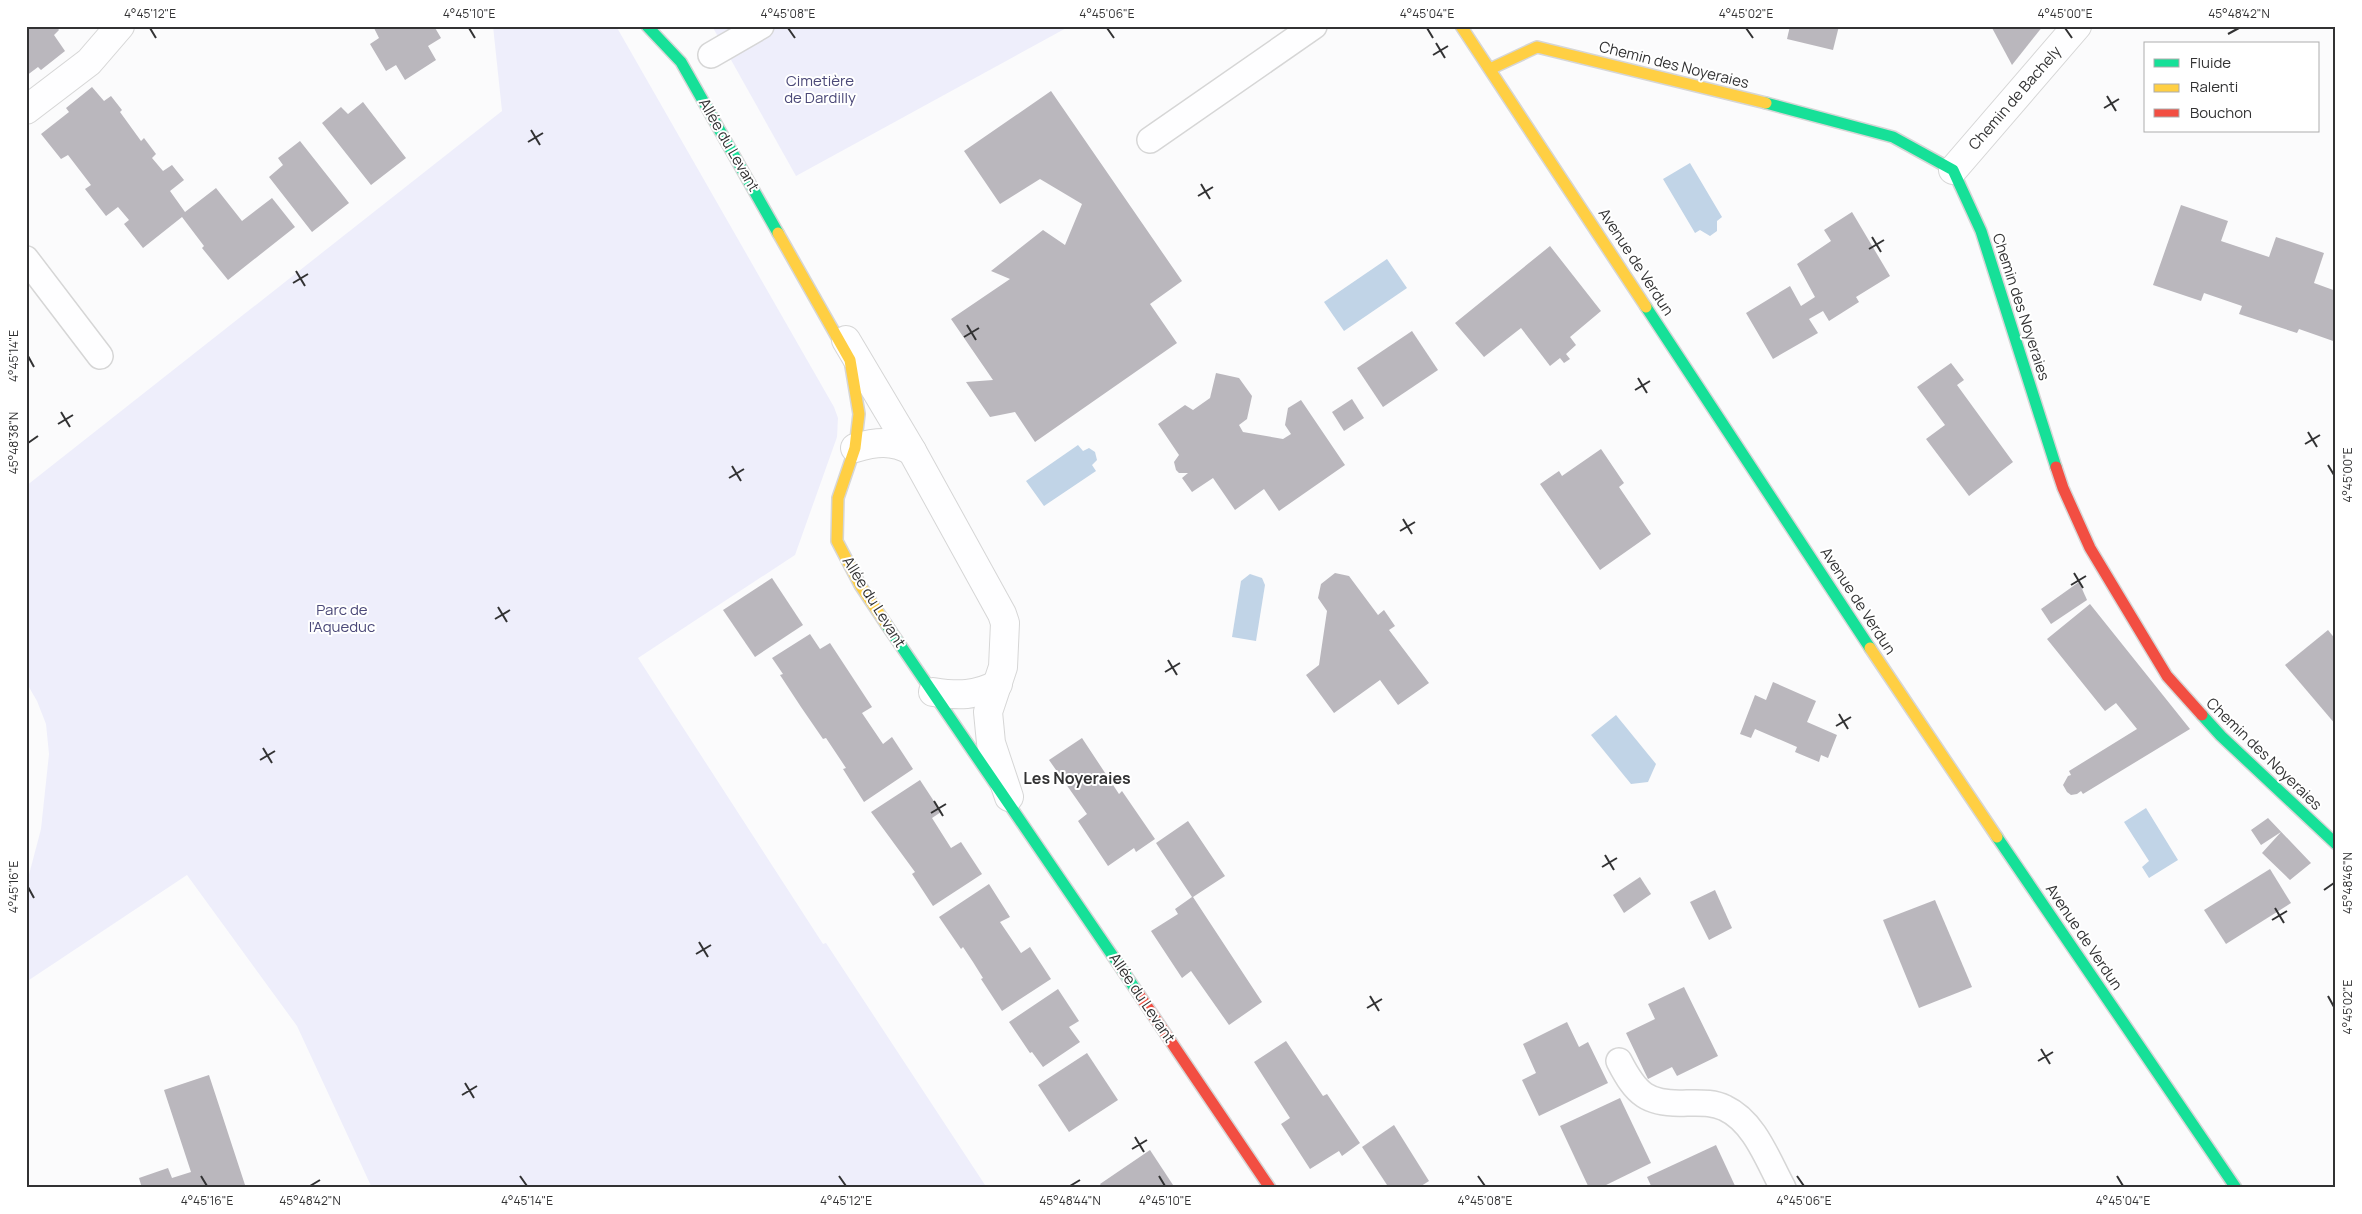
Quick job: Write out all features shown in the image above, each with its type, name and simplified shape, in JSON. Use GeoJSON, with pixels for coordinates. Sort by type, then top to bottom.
{"type":"FeatureCollection","features":[{"type":"Feature","properties":{"kind":"street"},"geometry":{"type":"LineString","coordinates":[[26,110],[89,62],[120,26]]}},
{"type":"Feature","properties":{"kind":"street","name":"Allée du Levant"},"geometry":{"type":"LineString","coordinates":[[648,26],[673,51],[681,62],[802,271],[850,360],[859,414],[855,448],[838,498],[837,541],[860,585],[1270,1188]]}},
{"type":"Feature","properties":{"kind":"street","name":"Avenue de Verdun"},"geometry":{"type":"LineString","coordinates":[[1461,26],[1921,725],[2236,1188]]}},
{"type":"Feature","properties":{"kind":"street","name":"Chemin de Bachely"},"geometry":{"type":"LineString","coordinates":[[1953,170],[2077,26]]}},
{"type":"Feature","properties":{"kind":"street","name":"Chemin des Noyeraies"},"geometry":{"type":"LineString","coordinates":[[1490,69],[1537,47],[1732,94],[1893,137],[1953,170],[1981,231],[2063,488],[2090,548],[2167,676],[2221,736],[2336,844]]}},
{"type":"Feature","properties":{"kind":"street","name":"Allée du Levant"},"geometry":{"type":"LineString","coordinates":[[802,271],[858,357],[1002,614],[1005,623],[1004,653],[998,684],[988,712],[991,743],[1013,808]]}},
{"type":"Feature","properties":{"kind":"street"},"geometry":{"type":"LineString","coordinates":[[855,448],[886,442],[898,443],[912,451]]}},
{"type":"Feature","properties":{"kind":"street"},"geometry":{"type":"LineString","coordinates":[[934,692],[980,693],[998,684]]}},
{"type":"Feature","properties":{"kind":"lane"},"geometry":{"type":"LineString","coordinates":[[710,55],[732,33],[761,26]]}},
{"type":"Feature","properties":{"kind":"lane"},"geometry":{"type":"LineString","coordinates":[[1150,140],[1314,26]]}},
{"type":"Feature","properties":{"kind":"lane"},"geometry":{"type":"LineString","coordinates":[[26,260],[100,356]]}},
{"type":"Feature","properties":{"kind":"lane"},"geometry":{"type":"LineString","coordinates":[[1618,1061],[1631,1084],[1638,1092],[1652,1100],[1676,1104],[1704,1102],[1725,1108],[1756,1136],[1783,1188]]}},
{"type":"Feature","properties":{"kind":"green space","name":"Parc de l'Aqueduc"},"geometry":{"type":"Polygon","coordinates":[[[493,26],[616,26],[834,407],[838,418],[837,437],[795,555],[638,658],[823,944],[826,943],[987,1188],[372,1188],[297,1026],[187,875],[26,982],[26,886],[41,829],[49,754],[46,724],[37,701],[26,682],[26,486],[502,111],[493,26]]]}},
{"type":"Feature","properties":{"kind":"green space","name":"Cimetière de Dardilly"},"geometry":{"type":"Polygon","coordinates":[[[712,26],[1070,26],[796,176],[712,26]]]}},
{"type":"Feature","properties":{"kind":"water"},"geometry":{"type":"Polygon","coordinates":[[[1690,163],[1722,217],[1717,221],[1717,231],[1710,236],[1700,230],[1695,233],[1663,179],[1690,163]]]}},
{"type":"Feature","properties":{"kind":"water"},"geometry":{"type":"Polygon","coordinates":[[[1387,259],[1407,288],[1344,331],[1324,302],[1387,259]]]}},
{"type":"Feature","properties":{"kind":"water"},"geometry":{"type":"Polygon","coordinates":[[[1078,445],[1083,451],[1089,448],[1095,452],[1097,460],[1092,465],[1096,471],[1044,506],[1026,481],[1078,445]]]}},
{"type":"Feature","properties":{"kind":"water"},"geometry":{"type":"Polygon","coordinates":[[[1250,574],[1262,578],[1265,585],[1256,641],[1232,637],[1241,581],[1250,574]]]}},
{"type":"Feature","properties":{"kind":"water"},"geometry":{"type":"Polygon","coordinates":[[[1616,715],[1656,764],[1648,782],[1631,784],[1591,735],[1616,715]]]}},
{"type":"Feature","properties":{"kind":"water"},"geometry":{"type":"Polygon","coordinates":[[[2146,808],[2178,860],[2149,878],[2142,867],[2149,861],[2124,822],[2146,808]]]}},
{"type":"Feature","properties":{"kind":"building"},"geometry":{"type":"Polygon","coordinates":[[[26,26],[56,26],[59,30],[54,35],[65,51],[41,70],[38,67],[26,76],[26,26]]]}},
{"type":"Feature","properties":{"kind":"building"},"geometry":{"type":"Polygon","coordinates":[[[373,26],[434,26],[441,38],[428,46],[436,60],[405,80],[396,65],[386,71],[370,44],[379,38],[373,26]]]}},
{"type":"Feature","properties":{"kind":"building"},"geometry":{"type":"Polygon","coordinates":[[[1790,26],[1839,26],[1833,50],[1787,39],[1790,26]]]}},
{"type":"Feature","properties":{"kind":"building"},"geometry":{"type":"Polygon","coordinates":[[[1991,26],[2043,26],[2012,65],[1991,26]]]}},
{"type":"Feature","properties":{"kind":"building"},"geometry":{"type":"Polygon","coordinates":[[[92,87],[104,101],[111,96],[141,141],[144,138],[156,154],[152,158],[163,171],[172,165],[184,180],[170,191],[185,212],[216,188],[242,221],[272,198],[295,227],[228,280],[202,248],[204,246],[182,217],[143,248],[124,224],[129,220],[118,207],[106,216],[85,189],[91,185],[68,155],[61,159],[41,134],[69,112],[66,108],[92,87]]]}},
{"type":"Feature","properties":{"kind":"building"},"geometry":{"type":"Polygon","coordinates":[[[1051,91],[1182,281],[1150,304],[1177,343],[1035,442],[1015,412],[990,417],[966,382],[993,380],[951,319],[1010,279],[991,271],[1043,230],[1065,245],[1082,204],[1040,179],[1000,204],[964,151],[1051,91]]]}},
{"type":"Feature","properties":{"kind":"building"},"geometry":{"type":"Polygon","coordinates":[[[363,102],[406,158],[371,185],[322,123],[341,107],[348,114],[363,102]]]}},
{"type":"Feature","properties":{"kind":"building"},"geometry":{"type":"Polygon","coordinates":[[[300,141],[349,203],[312,232],[269,177],[283,165],[278,158],[300,141]]]}},
{"type":"Feature","properties":{"kind":"building"},"geometry":{"type":"Polygon","coordinates":[[[2181,205],[2228,221],[2221,241],[2269,257],[2276,237],[2324,253],[2314,283],[2336,291],[2336,342],[2299,329],[2297,333],[2239,314],[2242,306],[2204,293],[2201,301],[2153,285],[2181,205]]]}},
{"type":"Feature","properties":{"kind":"building"},"geometry":{"type":"Polygon","coordinates":[[[1852,212],[1890,276],[1856,297],[1859,302],[1829,321],[1823,311],[1809,319],[1818,333],[1773,359],[1746,313],[1790,286],[1801,306],[1815,297],[1797,264],[1831,241],[1824,230],[1852,212]]]}},
{"type":"Feature","properties":{"kind":"building"},"geometry":{"type":"Polygon","coordinates":[[[1550,246],[1601,311],[1570,337],[1576,345],[1566,354],[1570,359],[1564,363],[1560,358],[1550,366],[1521,328],[1484,357],[1455,323],[1550,246]]]}},
{"type":"Feature","properties":{"kind":"building"},"geometry":{"type":"Polygon","coordinates":[[[1412,331],[1438,370],[1383,407],[1357,368],[1412,331]]]}},
{"type":"Feature","properties":{"kind":"building"},"geometry":{"type":"Polygon","coordinates":[[[1951,363],[1964,380],[1957,385],[2013,462],[1969,496],[1926,439],[1945,425],[1917,387],[1951,363]]]}},
{"type":"Feature","properties":{"kind":"building"},"geometry":{"type":"Polygon","coordinates":[[[1216,373],[1239,378],[1252,396],[1247,419],[1239,425],[1243,432],[1283,439],[1291,434],[1285,425],[1288,408],[1301,400],[1345,465],[1279,511],[1264,489],[1235,510],[1213,478],[1192,492],[1182,478],[1188,473],[1179,473],[1176,470],[1174,462],[1179,455],[1158,424],[1185,405],[1193,410],[1210,398],[1216,373]]]}},
{"type":"Feature","properties":{"kind":"building"},"geometry":{"type":"Polygon","coordinates":[[[1352,399],[1364,418],[1344,431],[1332,412],[1352,399]]]}},
{"type":"Feature","properties":{"kind":"building"},"geometry":{"type":"Polygon","coordinates":[[[1601,449],[1624,483],[1619,487],[1651,534],[1600,570],[1540,484],[1559,471],[1562,476],[1601,449]]]}},
{"type":"Feature","properties":{"kind":"building"},"geometry":{"type":"Polygon","coordinates":[[[1335,573],[1349,576],[1378,615],[1384,610],[1395,626],[1389,630],[1429,683],[1398,705],[1380,680],[1334,713],[1306,675],[1319,665],[1327,611],[1318,598],[1321,584],[1335,573]]]}},
{"type":"Feature","properties":{"kind":"building"},"geometry":{"type":"Polygon","coordinates":[[[772,578],[803,625],[755,657],[723,610],[772,578]]]}},
{"type":"Feature","properties":{"kind":"building"},"geometry":{"type":"Polygon","coordinates":[[[2079,582],[2087,600],[2051,624],[2041,609],[2079,582]]]}},
{"type":"Feature","properties":{"kind":"building"},"geometry":{"type":"Polygon","coordinates":[[[2090,604],[2190,729],[2083,794],[2081,791],[2071,795],[2063,785],[2068,776],[2071,775],[2069,771],[2137,729],[2116,703],[2105,711],[2047,639],[2090,604]]]}},
{"type":"Feature","properties":{"kind":"building"},"geometry":{"type":"Polygon","coordinates":[[[2328,630],[2336,640],[2336,725],[2285,665],[2328,630]]]}},
{"type":"Feature","properties":{"kind":"building"},"geometry":{"type":"Polygon","coordinates":[[[810,634],[820,649],[830,643],[872,707],[862,713],[883,744],[892,737],[913,769],[864,802],[843,769],[846,768],[826,738],[823,739],[801,707],[780,675],[783,674],[772,658],[810,634]]]}},
{"type":"Feature","properties":{"kind":"building"},"geometry":{"type":"Polygon","coordinates":[[[1773,682],[1816,701],[1807,722],[1837,735],[1828,758],[1821,755],[1819,762],[1795,752],[1797,747],[1755,729],[1751,738],[1740,734],[1755,695],[1766,700],[1773,682]]]}},
{"type":"Feature","properties":{"kind":"building"},"geometry":{"type":"Polygon","coordinates":[[[1082,738],[1119,794],[1122,791],[1155,839],[1136,852],[1134,848],[1108,866],[1078,821],[1087,814],[1049,760],[1082,738]]]}},
{"type":"Feature","properties":{"kind":"building"},"geometry":{"type":"Polygon","coordinates":[[[920,780],[941,812],[932,818],[951,848],[961,842],[982,874],[933,906],[912,874],[915,872],[871,812],[920,780]]]}},
{"type":"Feature","properties":{"kind":"building"},"geometry":{"type":"Polygon","coordinates":[[[2268,818],[2311,863],[2290,880],[2262,853],[2281,832],[2261,845],[2251,830],[2268,818]]]}},
{"type":"Feature","properties":{"kind":"building"},"geometry":{"type":"Polygon","coordinates":[[[1188,821],[1225,876],[1193,897],[1262,1002],[1229,1025],[1191,971],[1182,978],[1151,931],[1178,914],[1175,909],[1192,897],[1156,843],[1188,821]]]}},
{"type":"Feature","properties":{"kind":"building"},"geometry":{"type":"Polygon","coordinates":[[[2270,869],[2291,903],[2226,944],[2204,910],[2270,869]]]}},
{"type":"Feature","properties":{"kind":"building"},"geometry":{"type":"Polygon","coordinates":[[[1640,877],[1651,894],[1624,913],[1613,895],[1640,877]]]}},
{"type":"Feature","properties":{"kind":"building"},"geometry":{"type":"Polygon","coordinates":[[[989,884],[1010,917],[1000,922],[1021,953],[1030,947],[1051,979],[1002,1011],[963,947],[961,949],[939,917],[989,884]]]}},
{"type":"Feature","properties":{"kind":"building"},"geometry":{"type":"Polygon","coordinates":[[[1715,890],[1732,928],[1709,940],[1690,902],[1715,890]]]}},
{"type":"Feature","properties":{"kind":"building"},"geometry":{"type":"Polygon","coordinates":[[[1935,900],[1972,987],[1919,1008],[1883,920],[1935,900]]]}},
{"type":"Feature","properties":{"kind":"building"},"geometry":{"type":"Polygon","coordinates":[[[1684,987],[1718,1056],[1677,1076],[1672,1067],[1648,1079],[1626,1033],[1655,1019],[1648,1004],[1684,987]]]}},
{"type":"Feature","properties":{"kind":"building"},"geometry":{"type":"Polygon","coordinates":[[[1058,989],[1079,1021],[1069,1027],[1080,1042],[1043,1067],[1032,1052],[1030,1053],[1009,1022],[1058,989]]]}},
{"type":"Feature","properties":{"kind":"building"},"geometry":{"type":"Polygon","coordinates":[[[1567,1022],[1579,1047],[1588,1042],[1608,1083],[1539,1116],[1522,1080],[1536,1073],[1523,1044],[1567,1022]]]}},
{"type":"Feature","properties":{"kind":"building"},"geometry":{"type":"Polygon","coordinates":[[[1286,1041],[1323,1096],[1327,1094],[1360,1143],[1342,1156],[1339,1151],[1310,1169],[1281,1124],[1290,1118],[1254,1062],[1286,1041]]]}},
{"type":"Feature","properties":{"kind":"building"},"geometry":{"type":"Polygon","coordinates":[[[1087,1053],[1118,1100],[1069,1132],[1038,1085],[1087,1053]]]}},
{"type":"Feature","properties":{"kind":"building"},"geometry":{"type":"Polygon","coordinates":[[[209,1075],[246,1188],[142,1188],[139,1178],[168,1168],[172,1178],[191,1172],[164,1090],[209,1075]]]}},
{"type":"Feature","properties":{"kind":"building"},"geometry":{"type":"Polygon","coordinates":[[[1620,1098],[1651,1163],[1600,1188],[1589,1188],[1560,1126],[1620,1098]]]}},
{"type":"Feature","properties":{"kind":"building"},"geometry":{"type":"Polygon","coordinates":[[[1394,1125],[1429,1181],[1418,1188],[1389,1188],[1362,1147],[1394,1125]]]}},
{"type":"Feature","properties":{"kind":"building"},"geometry":{"type":"Polygon","coordinates":[[[1716,1145],[1736,1188],[1652,1188],[1647,1177],[1716,1145]]]}},
{"type":"Feature","properties":{"kind":"building"},"geometry":{"type":"Polygon","coordinates":[[[1150,1150],[1175,1188],[1103,1188],[1100,1184],[1150,1150]]]}},
{"type":"Feature","properties":{"kind":"traffic: fast"},"geometry":{"type":"LineString","coordinates":[[647,26],[681,62],[778,233]]}},
{"type":"Feature","properties":{"kind":"traffic: fast"},"geometry":{"type":"LineString","coordinates":[[1766,103],[1893,137],[1953,170],[1981,231],[2056,467]]}},
{"type":"Feature","properties":{"kind":"traffic: fast"},"geometry":{"type":"LineString","coordinates":[[1646,307],[1870,648]]}},
{"type":"Feature","properties":{"kind":"traffic: fast"},"geometry":{"type":"LineString","coordinates":[[886,624],[1138,993]]}},
{"type":"Feature","properties":{"kind":"traffic: fast"},"geometry":{"type":"LineString","coordinates":[[2202,715],[2221,736],[2336,844]]}},
{"type":"Feature","properties":{"kind":"traffic: fast"},"geometry":{"type":"LineString","coordinates":[[1997,837],[2236,1188]]}},
{"type":"Feature","properties":{"kind":"traffic: slow"},"geometry":{"type":"LineString","coordinates":[[1461,26],[1646,307]]}},
{"type":"Feature","properties":{"kind":"traffic: slow"},"geometry":{"type":"LineString","coordinates":[[1490,69],[1537,47],[1766,103]]}},
{"type":"Feature","properties":{"kind":"traffic: slow"},"geometry":{"type":"LineString","coordinates":[[778,233],[850,360],[859,414],[855,448],[838,498],[837,541],[860,585],[886,624]]}},
{"type":"Feature","properties":{"kind":"traffic: slow"},"geometry":{"type":"LineString","coordinates":[[1870,648],[1997,837]]}},
{"type":"Feature","properties":{"kind":"traffic: jam"},"geometry":{"type":"LineString","coordinates":[[2056,467],[2063,488],[2090,548],[2167,676],[2202,715]]}},
{"type":"Feature","properties":{"kind":"traffic: jam"},"geometry":{"type":"LineString","coordinates":[[1138,993],[1270,1188]]}},
{"type":"Feature","properties":{"kind":"district","name":"Les Noyeraies"},"geometry":{"type":"Point","coordinates":[1077,778]}}]}
